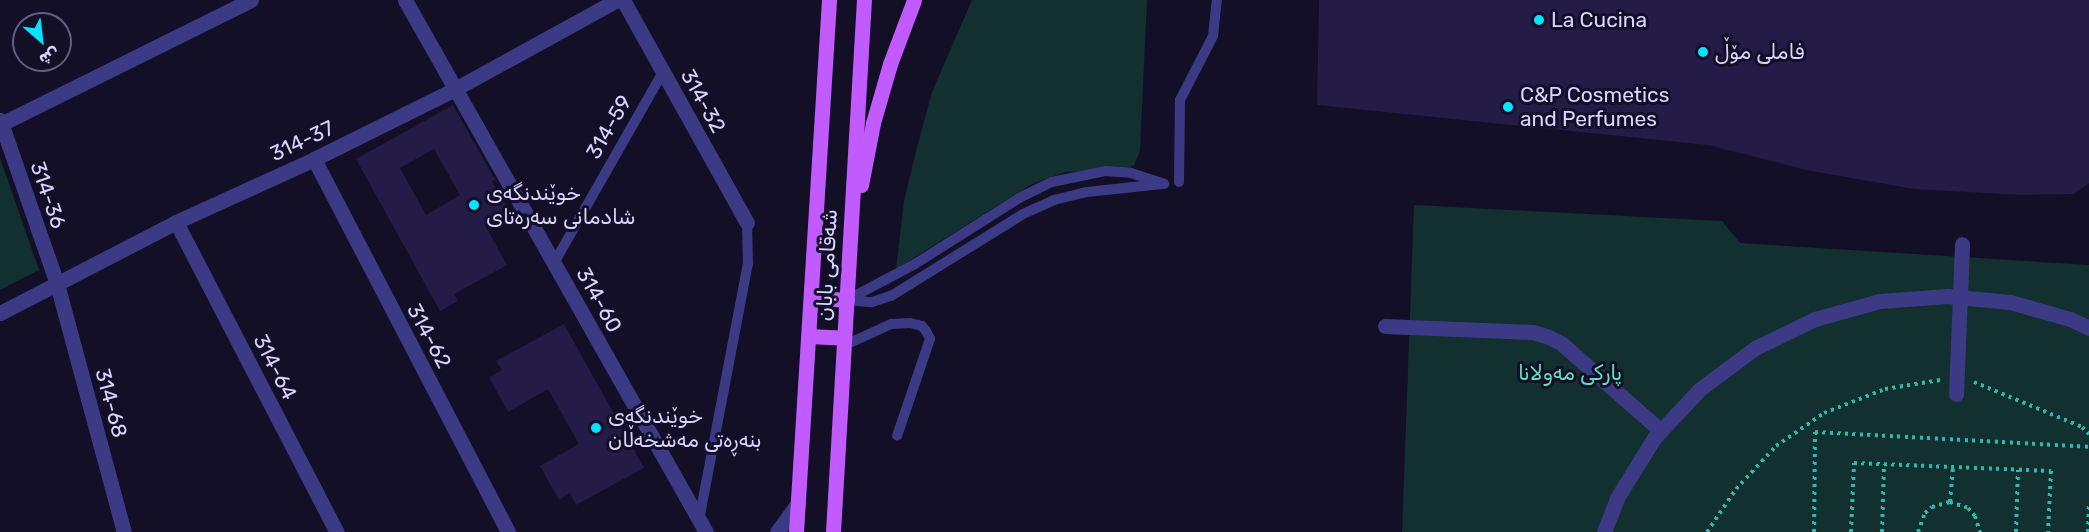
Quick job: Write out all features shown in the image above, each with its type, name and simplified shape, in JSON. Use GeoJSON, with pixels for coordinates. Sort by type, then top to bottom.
{"type":"FeatureCollection","features":[{"type":"Feature","properties":{"kind":"main road"},"geometry":{"type":"LineString","coordinates":[[796,532],[812,298],[828,0]]}},
{"type":"Feature","properties":{"kind":"main road","name":"شەقامی بابان"},"geometry":{"type":"LineString","coordinates":[[833,532],[864,0]]}},
{"type":"Feature","properties":{"kind":"main road"},"geometry":{"type":"LineString","coordinates":[[849,244],[873,123],[890,64],[914,0]]}},
{"type":"Feature","properties":{"kind":"main road"},"geometry":{"type":"LineString","coordinates":[[812,298],[847,300]]}},
{"type":"Feature","properties":{"kind":"main road"},"geometry":{"type":"LineString","coordinates":[[809,336],[844,342]]}},
{"type":"Feature","properties":{"kind":"street"},"geometry":{"type":"LineString","coordinates":[[1,122],[251,0]]}},
{"type":"Feature","properties":{"kind":"street","name":"314-60"},"geometry":{"type":"LineString","coordinates":[[405,0],[702,526]]}},
{"type":"Feature","properties":{"kind":"street","name":"314-37"},"geometry":{"type":"LineString","coordinates":[[0,313],[176,222],[314,159],[455,89],[617,0]]}},
{"type":"Feature","properties":{"kind":"street","name":"314-32"},"geometry":{"type":"LineString","coordinates":[[622,0],[747,223]]}},
{"type":"Feature","properties":{"kind":"street","name":"314-36"},"geometry":{"type":"LineString","coordinates":[[1,122],[57,284]]}},
{"type":"Feature","properties":{"kind":"street","name":"314-62"},"geometry":{"type":"LineString","coordinates":[[314,159],[508,532]]}},
{"type":"Feature","properties":{"kind":"street","name":"314-64"},"geometry":{"type":"LineString","coordinates":[[176,222],[338,532]]}},
{"type":"Feature","properties":{"kind":"street"},"geometry":{"type":"LineString","coordinates":[[1956,394],[1962,244]]}},
{"type":"Feature","properties":{"kind":"street","name":"314-68"},"geometry":{"type":"LineString","coordinates":[[57,284],[124,532]]}},
{"type":"Feature","properties":{"kind":"street"},"geometry":{"type":"LineString","coordinates":[[1604,532],[1617,498],[1661,431],[1700,388],[1755,348],[1815,319],[1880,301],[1959,297],[2010,302],[2070,319],[2089,328]]}},
{"type":"Feature","properties":{"kind":"street"},"geometry":{"type":"LineString","coordinates":[[1385,326],[1533,332],[1549,337],[1561,343],[1661,431]]}},
{"type":"Feature","properties":{"kind":"street"},"geometry":{"type":"LineString","coordinates":[[777,532],[798,503]]}},
{"type":"Feature","properties":{"kind":"lane"},"geometry":{"type":"LineString","coordinates":[[1179,182],[1180,100],[1213,36],[1217,0]]}},
{"type":"Feature","properties":{"kind":"lane","name":"314-59"},"geometry":{"type":"LineString","coordinates":[[554,263],[663,72]]}},
{"type":"Feature","properties":{"kind":"lane"},"geometry":{"type":"LineString","coordinates":[[1105,171],[1131,173],[1164,183],[1087,192],[1053,200],[1023,214],[891,296],[872,302],[847,300],[915,264],[1021,197],[1052,182],[1105,171]]}},
{"type":"Feature","properties":{"kind":"lane"},"geometry":{"type":"LineString","coordinates":[[702,526],[748,264],[747,223]]}},
{"type":"Feature","properties":{"kind":"lane"},"geometry":{"type":"LineString","coordinates":[[844,342],[891,324],[910,323],[922,326],[926,331],[930,339],[897,436]]}},
{"type":"Feature","properties":{"kind":"path"},"geometry":{"type":"LineString","coordinates":[[1707,532],[1736,489],[1776,446],[1824,413],[1885,389],[1929,380],[1957,379],[1998,390],[2082,427],[2089,434]]}},
{"type":"Feature","properties":{"kind":"path"},"geometry":{"type":"LineString","coordinates":[[1810,423],[1815,432],[1814,532]]}},
{"type":"Feature","properties":{"kind":"path"},"geometry":{"type":"LineString","coordinates":[[1815,432],[2089,447]]}},
{"type":"Feature","properties":{"kind":"path"},"geometry":{"type":"LineString","coordinates":[[1851,532],[1854,463],[2051,471],[2048,532]]}},
{"type":"Feature","properties":{"kind":"path"},"geometry":{"type":"LineString","coordinates":[[1881,532],[1884,464]]}},
{"type":"Feature","properties":{"kind":"path"},"geometry":{"type":"LineString","coordinates":[[1950,502],[1953,467]]}},
{"type":"Feature","properties":{"kind":"path"},"geometry":{"type":"LineString","coordinates":[[2016,532],[2018,470]]}},
{"type":"Feature","properties":{"kind":"path"},"geometry":{"type":"LineString","coordinates":[[1918,532],[1925,513],[1941,503],[1950,502],[1968,508],[1975,516],[1980,532]]}},
{"type":"Feature","properties":{"kind":"path"},"geometry":{"type":"LineString","coordinates":[[2088,532],[2089,504]]}},
{"type":"Feature","properties":{"kind":"green space"},"geometry":{"type":"Polygon","coordinates":[[[972,0],[1147,0],[1140,151],[1134,165],[1122,171],[1065,172],[1032,184],[896,269],[904,201],[932,92],[972,0]]]}},
{"type":"Feature","properties":{"kind":"green space"},"geometry":{"type":"Polygon","coordinates":[[[0,158],[39,270],[0,290],[0,158]]]}},
{"type":"Feature","properties":{"kind":"green space","name":"پارکی مەولانا"},"geometry":{"type":"Polygon","coordinates":[[[1414,205],[1722,221],[1740,243],[2089,265],[2089,532],[1402,532],[1414,205]]]}},
{"type":"Feature","properties":{"kind":"building","name":"فاملی مۆڵ"},"geometry":{"type":"Polygon","coordinates":[[[1319,0],[2089,0],[2089,183],[2074,194],[2021,195],[1914,189],[1806,170],[1708,145],[1317,105],[1319,0]]]}},
{"type":"Feature","properties":{"kind":"building","name":"خوێندنگەی شادمانی سەرەتای"},"geometry":{"type":"Polygon","coordinates":[[[453,105],[495,180],[492,181],[511,214],[486,227],[507,265],[454,294],[458,301],[440,311],[356,159],[453,105]],[[434,149],[400,168],[426,215],[460,195],[434,149]]]}},
{"type":"Feature","properties":{"kind":"building","name":"خوێندنگەی بنەڕەتی مەشخەڵان"},"geometry":{"type":"Polygon","coordinates":[[[564,324],[644,468],[576,505],[570,493],[559,500],[540,466],[579,444],[548,389],[508,412],[489,377],[502,370],[496,361],[564,324]]]}},
{"type":"Feature","properties":{"kind":"place","name":"La Cucina"},"geometry":{"type":"Point","coordinates":[1539,20]}},
{"type":"Feature","properties":{"kind":"place","name":"فاملی مۆڵ"},"geometry":{"type":"Point","coordinates":[1703,52]}},
{"type":"Feature","properties":{"kind":"place","name":"C&P Cosmetics and Perfumes"},"geometry":{"type":"Point","coordinates":[1508,107]}},
{"type":"Feature","properties":{"kind":"place","name":"خوێندنگەی شادمانی سەرەتای"},"geometry":{"type":"Point","coordinates":[474,205]}},
{"type":"Feature","properties":{"kind":"place","name":"خوێندنگەی بنەڕەتی مەشخەڵان"},"geometry":{"type":"Point","coordinates":[596,428]}}]}
